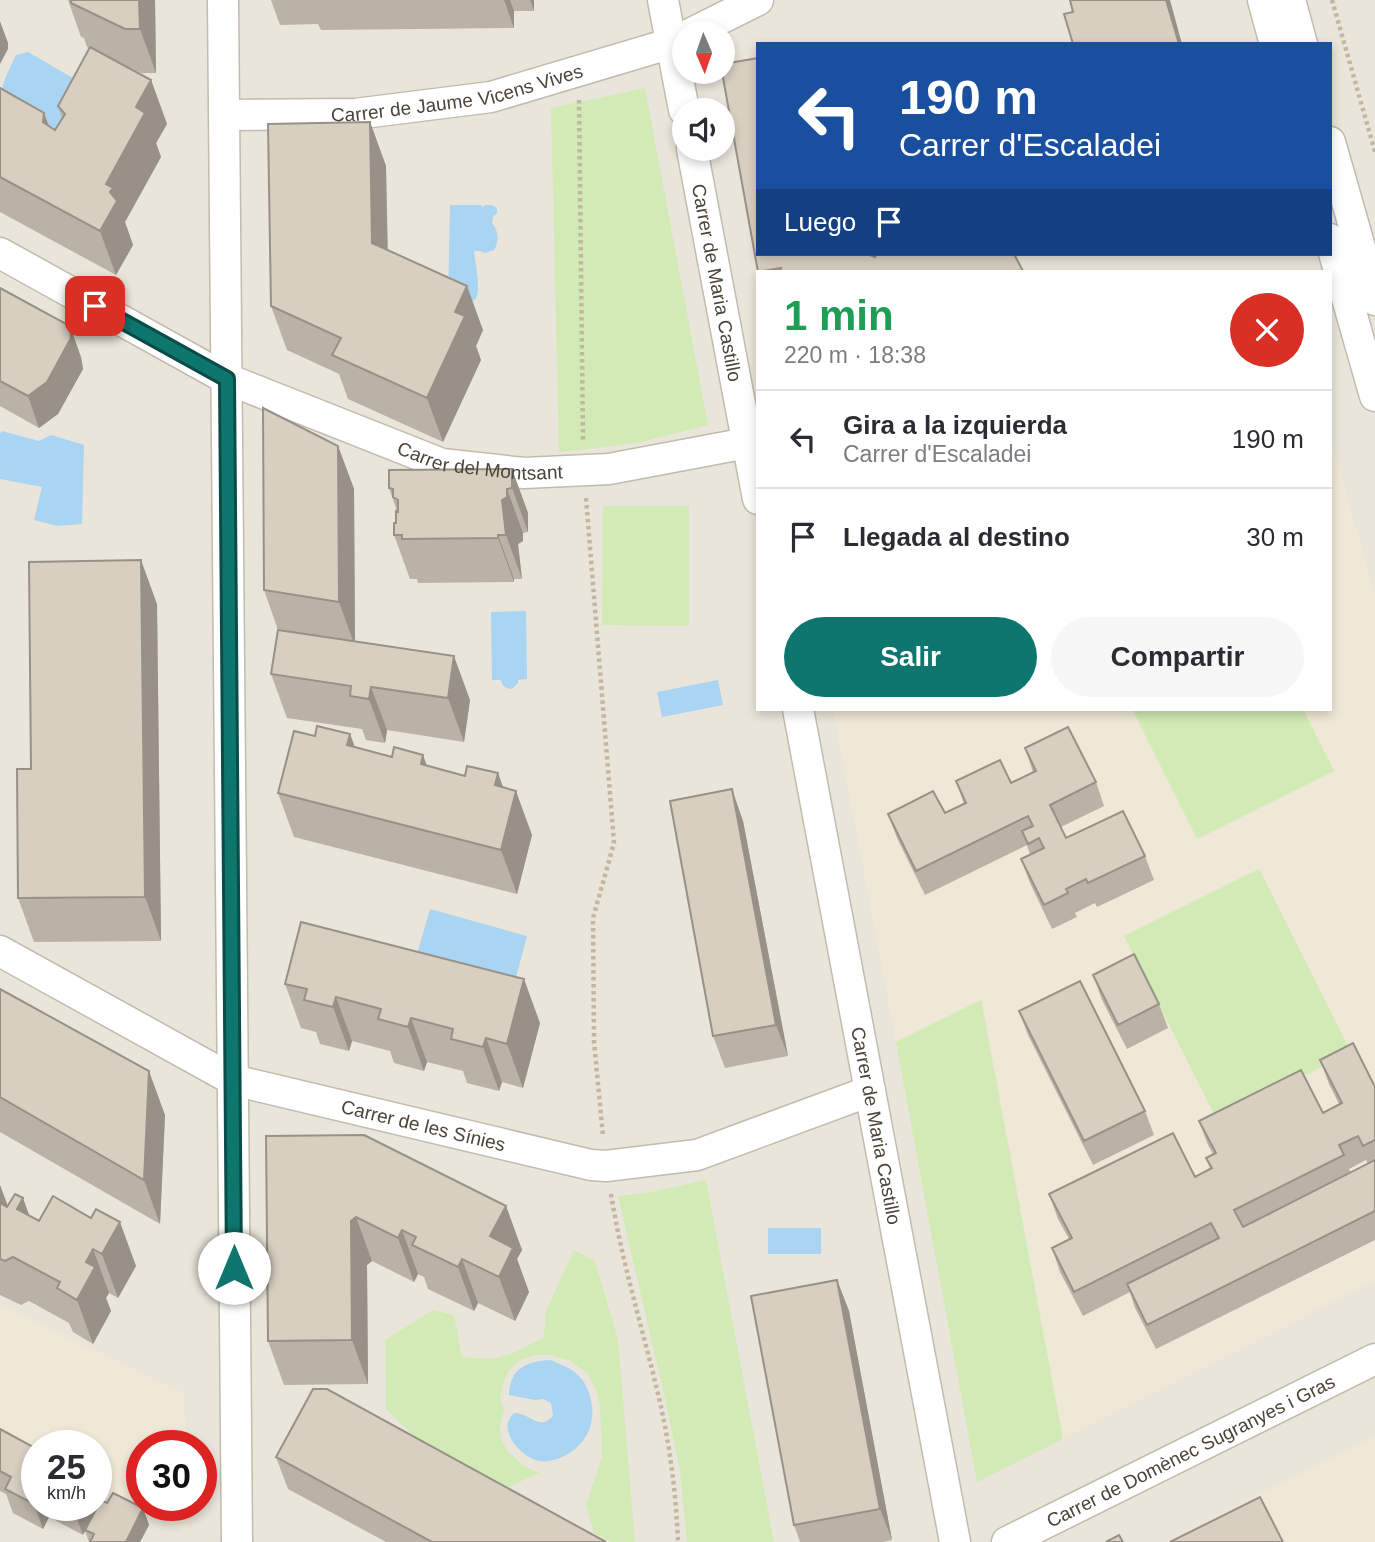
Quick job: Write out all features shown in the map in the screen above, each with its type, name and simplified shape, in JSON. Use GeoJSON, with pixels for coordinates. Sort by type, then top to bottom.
{"type":"FeatureCollection","features":[{"type":"Feature","properties":{"kind":"street"},"geometry":{"type":"LineString","coordinates":[[223,0],[237,1542]]}},
{"type":"Feature","properties":{"kind":"street"},"geometry":{"type":"LineString","coordinates":[[663,0],[674,21]]}},
{"type":"Feature","properties":{"kind":"street","name":"Carrer de Jaume Vicens Vives"},"geometry":{"type":"LineString","coordinates":[[717,21],[758,0]]}},
{"type":"Feature","properties":{"kind":"street"},"geometry":{"type":"LineString","coordinates":[[1263,0],[1274,42]]}},
{"type":"Feature","properties":{"kind":"street"},"geometry":{"type":"LineString","coordinates":[[1290,0],[1301,42]]}},
{"type":"Feature","properties":{"kind":"street","name":"Carrer de Jaume Vicens Vives"},"geometry":{"type":"LineString","coordinates":[[225,115],[355,114],[491,97],[672,41]]}},
{"type":"Feature","properties":{"kind":"street"},"geometry":{"type":"LineString","coordinates":[[1332,159],[1343,252],[1375,396]]}},
{"type":"Feature","properties":{"kind":"street","name":"Carrer de Maria Castillo"},"geometry":{"type":"LineString","coordinates":[[694,161],[756,489]]}},
{"type":"Feature","properties":{"kind":"street"},"geometry":{"type":"LineString","coordinates":[[1343,252],[1375,300]]}},
{"type":"Feature","properties":{"kind":"street","name":"Carrer del Montsant"},"geometry":{"type":"LineString","coordinates":[[0,253],[227,379],[442,464],[524,473],[608,469],[747,443]]}},
{"type":"Feature","properties":{"kind":"street","name":"Carrer de Maria Castillo"},"geometry":{"type":"LineString","coordinates":[[797,711],[955,1542]]}},
{"type":"Feature","properties":{"kind":"street","name":"Carrer de les Sínies"},"geometry":{"type":"LineString","coordinates":[[0,951],[233,1080],[591,1165],[606,1166],[697,1155],[870,1091]]}},
{"type":"Feature","properties":{"kind":"street","name":"Carrer de Domènec Sugranyes i Gras"},"geometry":{"type":"LineString","coordinates":[[1007,1542],[1375,1359]]}},
{"type":"Feature","properties":{"kind":"path"},"geometry":{"type":"LineString","coordinates":[[1332,0],[1375,152]]}},
{"type":"Feature","properties":{"kind":"path"},"geometry":{"type":"LineString","coordinates":[[578,71],[583,470],[614,843],[593,918],[594,1042],[606,1166],[622,1259],[660,1400],[676,1492],[678,1542]]}},
{"type":"Feature","properties":{"kind":"shaded area"},"geometry":{"type":"Polygon","coordinates":[[[0,0],[1375,0],[1375,1542],[0,1542],[0,0]]]}},
{"type":"Feature","properties":{"kind":"shaded area"},"geometry":{"type":"Polygon","coordinates":[[[1332,443],[1375,595],[1375,1281],[1063,1439],[982,1000],[896,1042],[833,711],[1332,711],[1332,443]]]}},
{"type":"Feature","properties":{"kind":"shaded area"},"geometry":{"type":"Polygon","coordinates":[[[0,1305],[184,1393],[185,1430],[126,1430],[126,1502],[112,1495],[112,1430],[21,1430],[21,1450],[0,1440],[0,1305]]]}},
{"type":"Feature","properties":{"kind":"shaded area"},"geometry":{"type":"Polygon","coordinates":[[[1375,1436],[1375,1542],[1165,1542],[1375,1436]]]}},
{"type":"Feature","properties":{"kind":"shaded area"},"geometry":{"type":"Polygon","coordinates":[[[165,1521],[189,1521],[189,1533],[165,1521]]]}},
{"type":"Feature","properties":{"kind":"green space"},"geometry":{"type":"Polygon","coordinates":[[[645,88],[708,425],[638,443],[559,452],[551,108],[645,88]]]}},
{"type":"Feature","properties":{"kind":"green space"},"geometry":{"type":"Polygon","coordinates":[[[603,506],[689,506],[689,626],[602,625],[603,506]]]}},
{"type":"Feature","properties":{"kind":"green space"},"geometry":{"type":"Polygon","coordinates":[[[1133,711],[1304,711],[1334,771],[1197,839],[1133,711]]]}},
{"type":"Feature","properties":{"kind":"green space"},"geometry":{"type":"Polygon","coordinates":[[[1259,869],[1351,1052],[1217,1120],[1124,936],[1259,869]]]}},
{"type":"Feature","properties":{"kind":"green space"},"geometry":{"type":"Polygon","coordinates":[[[981,1000],[1063,1439],[977,1482],[896,1042],[981,1000]]]}},
{"type":"Feature","properties":{"kind":"green space"},"geometry":{"type":"Polygon","coordinates":[[[706,1180],[774,1542],[687,1542],[680,1471],[618,1196],[706,1180]]]}},
{"type":"Feature","properties":{"kind":"green space"},"geometry":{"type":"Polygon","coordinates":[[[574,1250],[595,1261],[618,1339],[635,1542],[611,1542],[594,1533],[586,1505],[602,1457],[600,1406],[588,1374],[569,1360],[536,1355],[520,1360],[509,1371],[500,1398],[504,1409],[500,1425],[501,1439],[509,1453],[523,1465],[539,1473],[500,1491],[434,1455],[386,1409],[385,1340],[433,1310],[454,1315],[462,1357],[492,1359],[511,1354],[543,1338],[545,1313],[574,1250]]]}},
{"type":"Feature","properties":{"kind":"water"},"geometry":{"type":"Polygon","coordinates":[[[28,52],[83,84],[58,130],[2,99],[4,82],[16,55],[28,52]]]}},
{"type":"Feature","properties":{"kind":"water"},"geometry":{"type":"Polygon","coordinates":[[[450,205],[491,205],[497,208],[492,223],[498,236],[497,244],[494,250],[485,253],[474,251],[477,294],[474,300],[467,304],[448,297],[450,205]]]}},
{"type":"Feature","properties":{"kind":"water"},"geometry":{"type":"Polygon","coordinates":[[[2,431],[39,441],[51,435],[84,445],[82,524],[57,526],[34,520],[42,487],[0,479],[2,431]]]}},
{"type":"Feature","properties":{"kind":"water"},"geometry":{"type":"Polygon","coordinates":[[[526,611],[527,679],[518,680],[512,689],[506,688],[501,680],[492,680],[491,612],[526,611]]]}},
{"type":"Feature","properties":{"kind":"water"},"geometry":{"type":"Polygon","coordinates":[[[718,680],[723,705],[662,717],[657,692],[718,680]]]}},
{"type":"Feature","properties":{"kind":"water"},"geometry":{"type":"Polygon","coordinates":[[[430,909],[527,936],[514,985],[416,957],[430,909]]]}},
{"type":"Feature","properties":{"kind":"water"},"geometry":{"type":"Polygon","coordinates":[[[768,1228],[821,1228],[821,1254],[768,1254],[768,1228]]]}},
{"type":"Feature","properties":{"kind":"water"},"geometry":{"type":"Polygon","coordinates":[[[551,1360],[573,1371],[584,1382],[591,1400],[592,1417],[587,1434],[570,1453],[555,1460],[539,1461],[515,1445],[509,1434],[508,1423],[514,1413],[520,1413],[538,1422],[548,1420],[553,1416],[551,1403],[543,1399],[509,1395],[510,1386],[516,1372],[527,1364],[551,1360]]]}},
{"type":"Feature","properties":{"kind":"building"},"geometry":{"type":"Polygon","coordinates":[[[71,0],[139,0],[140,29],[125,29],[71,3],[71,0]]]}},
{"type":"Feature","properties":{"kind":"building"},"geometry":{"type":"Polygon","coordinates":[[[1070,0],[1166,0],[1178,42],[1072,42],[1064,14],[1073,12],[1070,0]]]}},
{"type":"Feature","properties":{"kind":"building"},"geometry":{"type":"Polygon","coordinates":[[[90,47],[151,80],[136,107],[145,113],[106,184],[113,188],[110,192],[117,201],[100,231],[0,177],[0,88],[44,113],[43,122],[55,130],[65,114],[58,106],[90,47]]]}},
{"type":"Feature","properties":{"kind":"building"},"geometry":{"type":"Polygon","coordinates":[[[756,58],[756,256],[1015,256],[1022,270],[758,270],[735,144],[735,98],[727,98],[724,84],[735,84],[735,62],[756,58]]]}},
{"type":"Feature","properties":{"kind":"building"},"geometry":{"type":"Polygon","coordinates":[[[370,122],[372,243],[467,286],[455,312],[465,316],[427,398],[332,355],[341,338],[271,306],[268,124],[370,122]]]}},
{"type":"Feature","properties":{"kind":"building"},"geometry":{"type":"Polygon","coordinates":[[[0,288],[70,326],[71,338],[47,382],[28,396],[0,381],[0,288]]]}},
{"type":"Feature","properties":{"kind":"building"},"geometry":{"type":"Polygon","coordinates":[[[263,408],[338,446],[339,602],[264,590],[263,408]]]}},
{"type":"Feature","properties":{"kind":"building"},"geometry":{"type":"Polygon","coordinates":[[[512,469],[512,488],[507,489],[507,497],[502,500],[506,535],[498,535],[498,538],[402,539],[402,535],[394,535],[398,500],[393,497],[393,489],[389,488],[389,470],[512,469]]]}},
{"type":"Feature","properties":{"kind":"building"},"geometry":{"type":"Polygon","coordinates":[[[141,560],[145,897],[18,898],[17,769],[31,769],[29,562],[141,560]]]}},
{"type":"Feature","properties":{"kind":"building"},"geometry":{"type":"Polygon","coordinates":[[[278,630],[454,656],[448,698],[371,687],[369,699],[350,696],[351,686],[271,674],[278,630]]]}},
{"type":"Feature","properties":{"kind":"building"},"geometry":{"type":"Polygon","coordinates":[[[317,726],[350,734],[347,745],[392,757],[394,747],[423,755],[421,764],[465,776],[467,766],[498,773],[495,785],[516,791],[501,850],[278,793],[294,731],[315,736],[317,726]]]}},
{"type":"Feature","properties":{"kind":"building"},"geometry":{"type":"Polygon","coordinates":[[[1068,727],[1096,782],[1050,805],[1066,838],[1123,811],[1145,856],[1088,883],[1086,879],[1066,889],[1068,893],[1044,905],[1021,859],[1044,848],[1039,838],[1028,844],[1022,831],[1033,826],[1028,816],[916,871],[888,814],[933,791],[945,813],[966,803],[956,781],[1000,760],[1011,783],[1036,771],[1025,748],[1068,727]]]}},
{"type":"Feature","properties":{"kind":"building"},"geometry":{"type":"Polygon","coordinates":[[[732,789],[776,1025],[713,1036],[670,801],[732,789]]]}},
{"type":"Feature","properties":{"kind":"building"},"geometry":{"type":"Polygon","coordinates":[[[301,922],[524,979],[507,1044],[486,1038],[483,1047],[451,1039],[453,1029],[411,1018],[408,1027],[378,1019],[381,1009],[336,997],[333,1007],[304,1000],[307,989],[285,984],[301,922]]]}},
{"type":"Feature","properties":{"kind":"building"},"geometry":{"type":"Polygon","coordinates":[[[1134,954],[1159,1004],[1118,1025],[1093,975],[1134,954]]]}},
{"type":"Feature","properties":{"kind":"building"},"geometry":{"type":"Polygon","coordinates":[[[1080,981],[1145,1111],[1084,1141],[1019,1011],[1080,981]]]}},
{"type":"Feature","properties":{"kind":"building"},"geometry":{"type":"Polygon","coordinates":[[[0,989],[149,1071],[144,1180],[0,1097],[0,989]]]}},
{"type":"Feature","properties":{"kind":"building"},"geometry":{"type":"Polygon","coordinates":[[[1353,1043],[1375,1087],[1375,1140],[1363,1146],[1358,1136],[1339,1145],[1344,1155],[1234,1210],[1243,1227],[1375,1160],[1375,1211],[1147,1325],[1127,1284],[1219,1238],[1211,1223],[1074,1292],[1052,1248],[1072,1238],[1049,1194],[1173,1133],[1195,1177],[1212,1168],[1206,1158],[1216,1153],[1199,1121],[1301,1070],[1323,1113],[1342,1103],[1320,1060],[1353,1043]]]}},
{"type":"Feature","properties":{"kind":"building"},"geometry":{"type":"Polygon","coordinates":[[[364,1135],[506,1206],[490,1236],[513,1248],[499,1277],[462,1259],[458,1267],[412,1245],[416,1237],[402,1230],[398,1238],[356,1217],[351,1221],[352,1340],[268,1341],[266,1136],[364,1135]]]}},
{"type":"Feature","properties":{"kind":"building"},"geometry":{"type":"Polygon","coordinates":[[[15,1194],[23,1198],[17,1209],[39,1221],[53,1196],[91,1218],[96,1209],[120,1222],[102,1254],[93,1249],[86,1262],[95,1267],[77,1300],[57,1288],[60,1282],[13,1257],[5,1261],[0,1259],[0,1203],[7,1207],[15,1194]]]}},
{"type":"Feature","properties":{"kind":"building"},"geometry":{"type":"Polygon","coordinates":[[[837,1280],[880,1509],[794,1525],[751,1296],[837,1280]]]}},
{"type":"Feature","properties":{"kind":"building"},"geometry":{"type":"Polygon","coordinates":[[[313,1389],[327,1389],[606,1542],[432,1542],[276,1457],[313,1389]]]}},
{"type":"Feature","properties":{"kind":"building"},"geometry":{"type":"Polygon","coordinates":[[[0,1429],[21,1440],[21,1497],[5,1489],[11,1477],[0,1471],[0,1429]]]}},
{"type":"Feature","properties":{"kind":"building"},"geometry":{"type":"Polygon","coordinates":[[[112,1495],[126,1500],[126,1521],[136,1521],[126,1542],[90,1542],[94,1534],[85,1530],[90,1521],[112,1521],[112,1495]]]}},
{"type":"Feature","properties":{"kind":"building"},"geometry":{"type":"Polygon","coordinates":[[[1260,1497],[1283,1542],[1170,1542],[1260,1497]]]}},
{"type":"Feature","properties":{"kind":"building"},"geometry":{"type":"Polygon","coordinates":[[[1119,1535],[1123,1542],[1106,1542],[1119,1535]]]}},
{"type":"Feature","properties":{"kind":"route"},"geometry":{"type":"LineString","coordinates":[[95,306],[227,379],[234,1268]]}}]}
